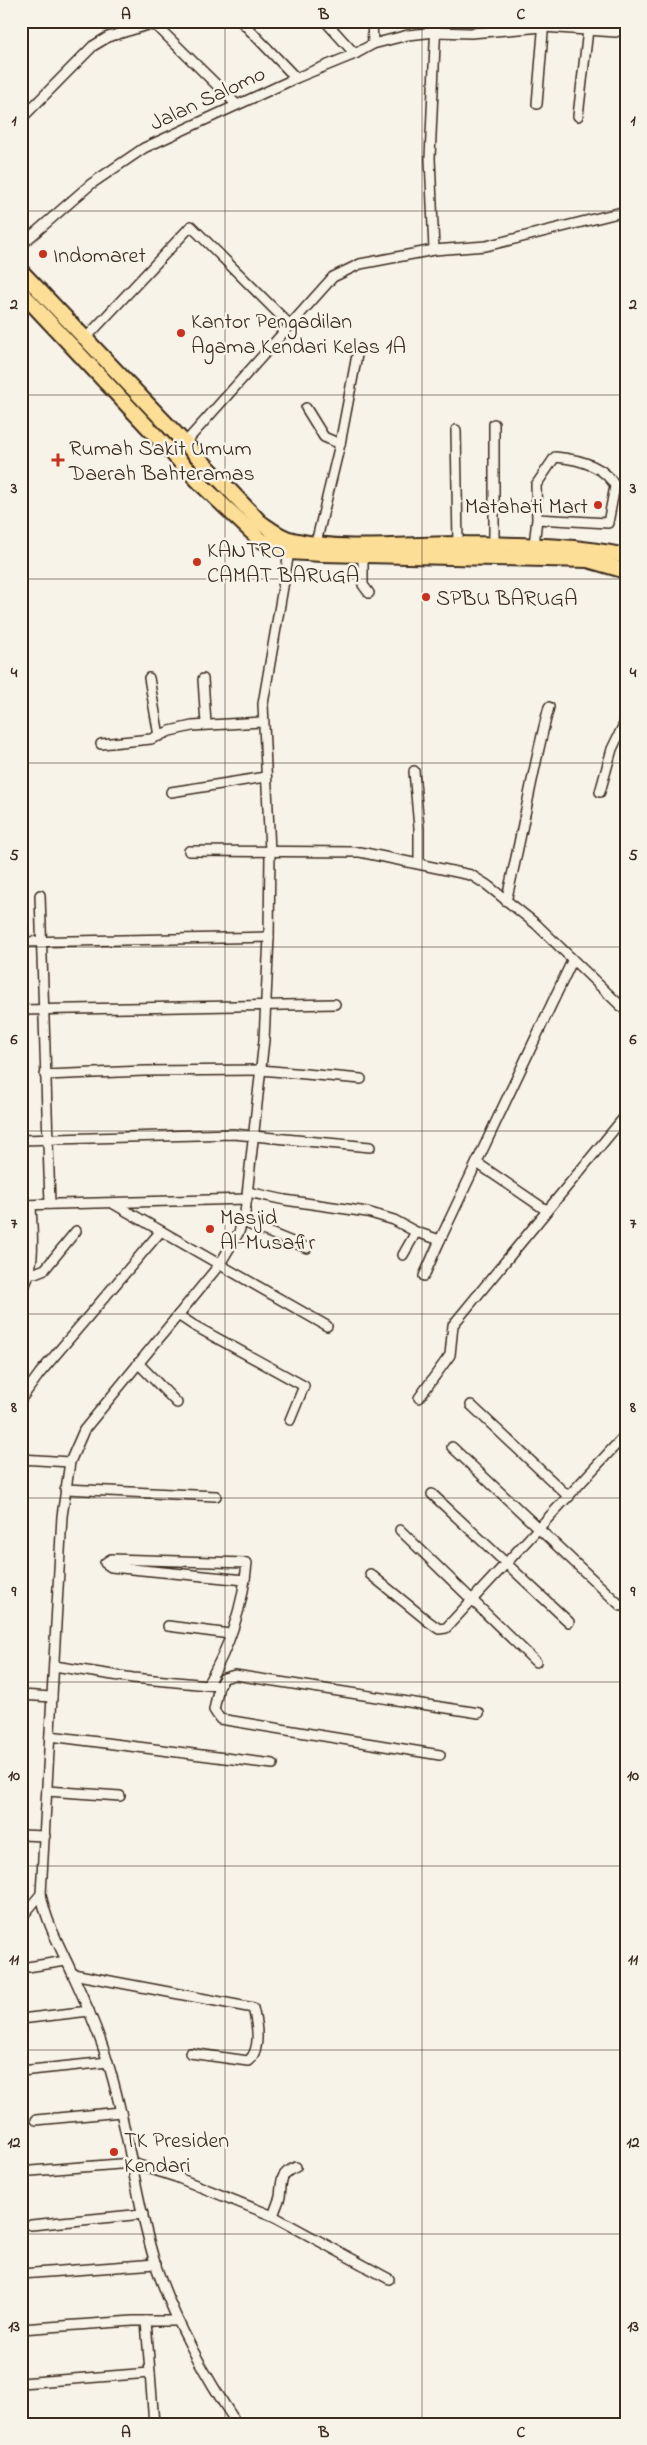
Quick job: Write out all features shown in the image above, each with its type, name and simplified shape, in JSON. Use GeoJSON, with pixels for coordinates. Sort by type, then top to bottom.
{"type":"FeatureCollection","features":[{"type":"Feature","properties":{"kind":"highway"},"geometry":{"type":"LineString","coordinates":[[21,271],[260,522],[292,540],[588,560],[626,571]]}},
{"type":"Feature","properties":{"kind":"highway"},"geometry":{"type":"LineString","coordinates":[[21,292],[203,486],[260,540],[288,552],[363,555],[434,551],[458,544],[587,548],[626,556]]}},
{"type":"Feature","properties":{"kind":"highway"},"geometry":{"type":"LineString","coordinates":[[121,399],[131,387]]}},
{"type":"Feature","properties":{"kind":"street"},"geometry":{"type":"LineString","coordinates":[[241,21],[296,78]]}},
{"type":"Feature","properties":{"kind":"street"},"geometry":{"type":"LineString","coordinates":[[325,21],[355,54]]}},
{"type":"Feature","properties":{"kind":"street"},"geometry":{"type":"LineString","coordinates":[[372,21],[373,44]]}},
{"type":"Feature","properties":{"kind":"street"},"geometry":{"type":"LineString","coordinates":[[434,250],[430,158],[436,21]]}},
{"type":"Feature","properties":{"kind":"street"},"geometry":{"type":"LineString","coordinates":[[578,116],[588,21]]}},
{"type":"Feature","properties":{"kind":"street"},"geometry":{"type":"LineString","coordinates":[[537,104],[544,24]]}},
{"type":"Feature","properties":{"kind":"street","name":"Jalan Salomo"},"geometry":{"type":"LineString","coordinates":[[21,245],[91,184],[127,158],[156,141],[206,120],[236,104],[355,54],[373,44],[408,35],[435,32],[471,33],[544,24],[588,31],[616,32],[626,27]]}},
{"type":"Feature","properties":{"kind":"street"},"geometry":{"type":"LineString","coordinates":[[21,119],[93,46],[108,37],[148,25],[156,26],[236,104]]}},
{"type":"Feature","properties":{"kind":"street"},"geometry":{"type":"LineString","coordinates":[[184,444],[332,277],[360,264],[434,250],[486,246],[626,211]]}},
{"type":"Feature","properties":{"kind":"street"},"geometry":{"type":"LineString","coordinates":[[86,338],[191,226],[290,325]]}},
{"type":"Feature","properties":{"kind":"street"},"geometry":{"type":"LineString","coordinates":[[316,543],[340,444],[358,355]]}},
{"type":"Feature","properties":{"kind":"street"},"geometry":{"type":"LineString","coordinates":[[306,408],[324,437],[340,444]]}},
{"type":"Feature","properties":{"kind":"street"},"geometry":{"type":"LineString","coordinates":[[494,424],[494,546]]}},
{"type":"Feature","properties":{"kind":"street"},"geometry":{"type":"LineString","coordinates":[[456,430],[458,544]]}},
{"type":"Feature","properties":{"kind":"street"},"geometry":{"type":"LineString","coordinates":[[534,545],[537,519],[536,482],[555,457],[583,462],[605,472],[615,486],[608,523],[537,519]]}},
{"type":"Feature","properties":{"kind":"street"},"geometry":{"type":"LineString","coordinates":[[237,2424],[195,2358],[177,2321],[156,2264],[108,2062],[89,2011],[48,1922],[41,1894],[59,1550],[70,1462],[84,1430],[220,1264],[243,1222],[248,1195],[261,1070],[269,937],[270,851],[262,722],[263,704],[288,552]]}},
{"type":"Feature","properties":{"kind":"street"},"geometry":{"type":"LineString","coordinates":[[363,555],[363,585],[369,593]]}},
{"type":"Feature","properties":{"kind":"street"},"geometry":{"type":"LineString","coordinates":[[149,678],[159,736]]}},
{"type":"Feature","properties":{"kind":"street"},"geometry":{"type":"LineString","coordinates":[[203,679],[206,724]]}},
{"type":"Feature","properties":{"kind":"street"},"geometry":{"type":"LineString","coordinates":[[506,901],[520,845],[537,752],[549,707]]}},
{"type":"Feature","properties":{"kind":"street"},"geometry":{"type":"LineString","coordinates":[[600,792],[612,749],[626,720]]}},
{"type":"Feature","properties":{"kind":"street"},"geometry":{"type":"LineString","coordinates":[[100,744],[145,740],[176,729],[206,724],[262,722]]}},
{"type":"Feature","properties":{"kind":"street"},"geometry":{"type":"LineString","coordinates":[[414,771],[419,828],[419,863]]}},
{"type":"Feature","properties":{"kind":"street"},"geometry":{"type":"LineString","coordinates":[[171,792],[265,778]]}},
{"type":"Feature","properties":{"kind":"street"},"geometry":{"type":"LineString","coordinates":[[188,851],[360,852],[471,875],[536,924],[572,961],[626,1011]]}},
{"type":"Feature","properties":{"kind":"street"},"geometry":{"type":"LineString","coordinates":[[40,895],[40,942],[50,1204]]}},
{"type":"Feature","properties":{"kind":"street"},"geometry":{"type":"LineString","coordinates":[[21,942],[269,937]]}},
{"type":"Feature","properties":{"kind":"street"},"geometry":{"type":"LineString","coordinates":[[424,1276],[572,961]]}},
{"type":"Feature","properties":{"kind":"street"},"geometry":{"type":"LineString","coordinates":[[21,1010],[334,1004]]}},
{"type":"Feature","properties":{"kind":"street"},"geometry":{"type":"LineString","coordinates":[[45,1075],[144,1071],[261,1070],[361,1079]]}},
{"type":"Feature","properties":{"kind":"street"},"geometry":{"type":"LineString","coordinates":[[419,1398],[450,1354],[453,1325],[626,1115]]}},
{"type":"Feature","properties":{"kind":"street"},"geometry":{"type":"LineString","coordinates":[[21,1140],[254,1134],[370,1147]]}},
{"type":"Feature","properties":{"kind":"street"},"geometry":{"type":"LineString","coordinates":[[477,1163],[546,1210]]}},
{"type":"Feature","properties":{"kind":"street"},"geometry":{"type":"LineString","coordinates":[[21,1292],[25,1272],[26,1205],[114,1204],[248,1195],[367,1212],[394,1220],[416,1232],[440,1240]]}},
{"type":"Feature","properties":{"kind":"street"},"geometry":{"type":"LineString","coordinates":[[114,1204],[327,1326]]}},
{"type":"Feature","properties":{"kind":"street"},"geometry":{"type":"LineString","coordinates":[[243,1222],[307,1248]]}},
{"type":"Feature","properties":{"kind":"street"},"geometry":{"type":"LineString","coordinates":[[25,1272],[41,1272],[45,1269],[76,1231]]}},
{"type":"Feature","properties":{"kind":"street"},"geometry":{"type":"LineString","coordinates":[[21,1399],[40,1373],[161,1231]]}},
{"type":"Feature","properties":{"kind":"street"},"geometry":{"type":"LineString","coordinates":[[403,1255],[416,1232]]}},
{"type":"Feature","properties":{"kind":"street"},"geometry":{"type":"LineString","coordinates":[[178,1314],[202,1330],[304,1386],[290,1420]]}},
{"type":"Feature","properties":{"kind":"street"},"geometry":{"type":"LineString","coordinates":[[138,1363],[177,1403]]}},
{"type":"Feature","properties":{"kind":"street"},"geometry":{"type":"LineString","coordinates":[[471,1405],[569,1497]]}},
{"type":"Feature","properties":{"kind":"street"},"geometry":{"type":"LineString","coordinates":[[370,1574],[439,1629],[446,1628],[508,1564],[626,1434]]}},
{"type":"Feature","properties":{"kind":"street"},"geometry":{"type":"LineString","coordinates":[[452,1447],[621,1606]]}},
{"type":"Feature","properties":{"kind":"street"},"geometry":{"type":"LineString","coordinates":[[21,1458],[70,1462]]}},
{"type":"Feature","properties":{"kind":"street"},"geometry":{"type":"LineString","coordinates":[[65,1490],[216,1496]]}},
{"type":"Feature","properties":{"kind":"street"},"geometry":{"type":"LineString","coordinates":[[432,1494],[570,1622]]}},
{"type":"Feature","properties":{"kind":"street"},"geometry":{"type":"LineString","coordinates":[[400,1530],[536,1662]]}},
{"type":"Feature","properties":{"kind":"street"},"geometry":{"type":"LineString","coordinates":[[207,1685],[221,1662],[239,1612],[245,1580],[247,1563],[110,1559],[105,1563],[106,1566],[111,1567],[245,1580]]}},
{"type":"Feature","properties":{"kind":"street"},"geometry":{"type":"LineString","coordinates":[[168,1626],[230,1634]]}},
{"type":"Feature","properties":{"kind":"street"},"geometry":{"type":"LineString","coordinates":[[54,1666],[133,1678],[219,1686]]}},
{"type":"Feature","properties":{"kind":"street"},"geometry":{"type":"LineString","coordinates":[[440,1755],[220,1718],[217,1717],[214,1710],[219,1686],[224,1678],[235,1675],[479,1712]]}},
{"type":"Feature","properties":{"kind":"street"},"geometry":{"type":"LineString","coordinates":[[21,1695],[52,1697]]}},
{"type":"Feature","properties":{"kind":"street"},"geometry":{"type":"LineString","coordinates":[[50,1736],[273,1764]]}},
{"type":"Feature","properties":{"kind":"street"},"geometry":{"type":"LineString","coordinates":[[47,1791],[120,1796]]}},
{"type":"Feature","properties":{"kind":"street"},"geometry":{"type":"LineString","coordinates":[[21,1835],[44,1836]]}},
{"type":"Feature","properties":{"kind":"street"},"geometry":{"type":"LineString","coordinates":[[21,1918],[41,1894]]}},
{"type":"Feature","properties":{"kind":"street"},"geometry":{"type":"LineString","coordinates":[[21,1968],[66,1962]]}},
{"type":"Feature","properties":{"kind":"street"},"geometry":{"type":"LineString","coordinates":[[73,1974],[253,2008],[257,2024],[257,2042],[253,2057],[248,2061],[190,2053]]}},
{"type":"Feature","properties":{"kind":"street"},"geometry":{"type":"LineString","coordinates":[[21,2020],[89,2011]]}},
{"type":"Feature","properties":{"kind":"street"},"geometry":{"type":"LineString","coordinates":[[21,2071],[108,2062]]}},
{"type":"Feature","properties":{"kind":"street"},"geometry":{"type":"LineString","coordinates":[[36,2120],[121,2112]]}},
{"type":"Feature","properties":{"kind":"street"},"geometry":{"type":"LineString","coordinates":[[31,2171],[132,2163],[176,2177],[272,2216],[389,2279]]}},
{"type":"Feature","properties":{"kind":"street"},"geometry":{"type":"LineString","coordinates":[[272,2216],[280,2197],[281,2178],[285,2172],[296,2167]]}},
{"type":"Feature","properties":{"kind":"street"},"geometry":{"type":"LineString","coordinates":[[31,2225],[143,2214]]}},
{"type":"Feature","properties":{"kind":"street"},"geometry":{"type":"LineString","coordinates":[[21,2274],[156,2264]]}},
{"type":"Feature","properties":{"kind":"street"},"geometry":{"type":"LineString","coordinates":[[21,2329],[146,2321],[177,2321]]}},
{"type":"Feature","properties":{"kind":"street"},"geometry":{"type":"LineString","coordinates":[[146,2321],[154,2424]]}},
{"type":"Feature","properties":{"kind":"street"},"geometry":{"type":"LineString","coordinates":[[21,2383],[150,2372]]}},
{"type":"Feature","properties":{"kind":"place","name":"Indomaret"},"geometry":{"type":"Point","coordinates":[43,254]}},
{"type":"Feature","properties":{"kind":"place","name":"Kantor Pengadilan Agama Kendari Kelas 1A"},"geometry":{"type":"Point","coordinates":[181,333]}},
{"type":"Feature","properties":{"kind":"place","name":"Rumah Sakit Umum Daerah Bahteramas"},"geometry":{"type":"Point","coordinates":[58,460]}},
{"type":"Feature","properties":{"kind":"place","name":"Matahati Mart"},"geometry":{"type":"Point","coordinates":[598,505]}},
{"type":"Feature","properties":{"kind":"place","name":"KANTRO CAMAT BARUGA"},"geometry":{"type":"Point","coordinates":[197,562]}},
{"type":"Feature","properties":{"kind":"place","name":"SPBU BARUGA"},"geometry":{"type":"Point","coordinates":[426,597]}},
{"type":"Feature","properties":{"kind":"place","name":"Masjid Al-Musafir"},"geometry":{"type":"Point","coordinates":[210,1229]}},
{"type":"Feature","properties":{"kind":"place","name":"TK Presiden Kendari"},"geometry":{"type":"Point","coordinates":[114,2152]}}]}
